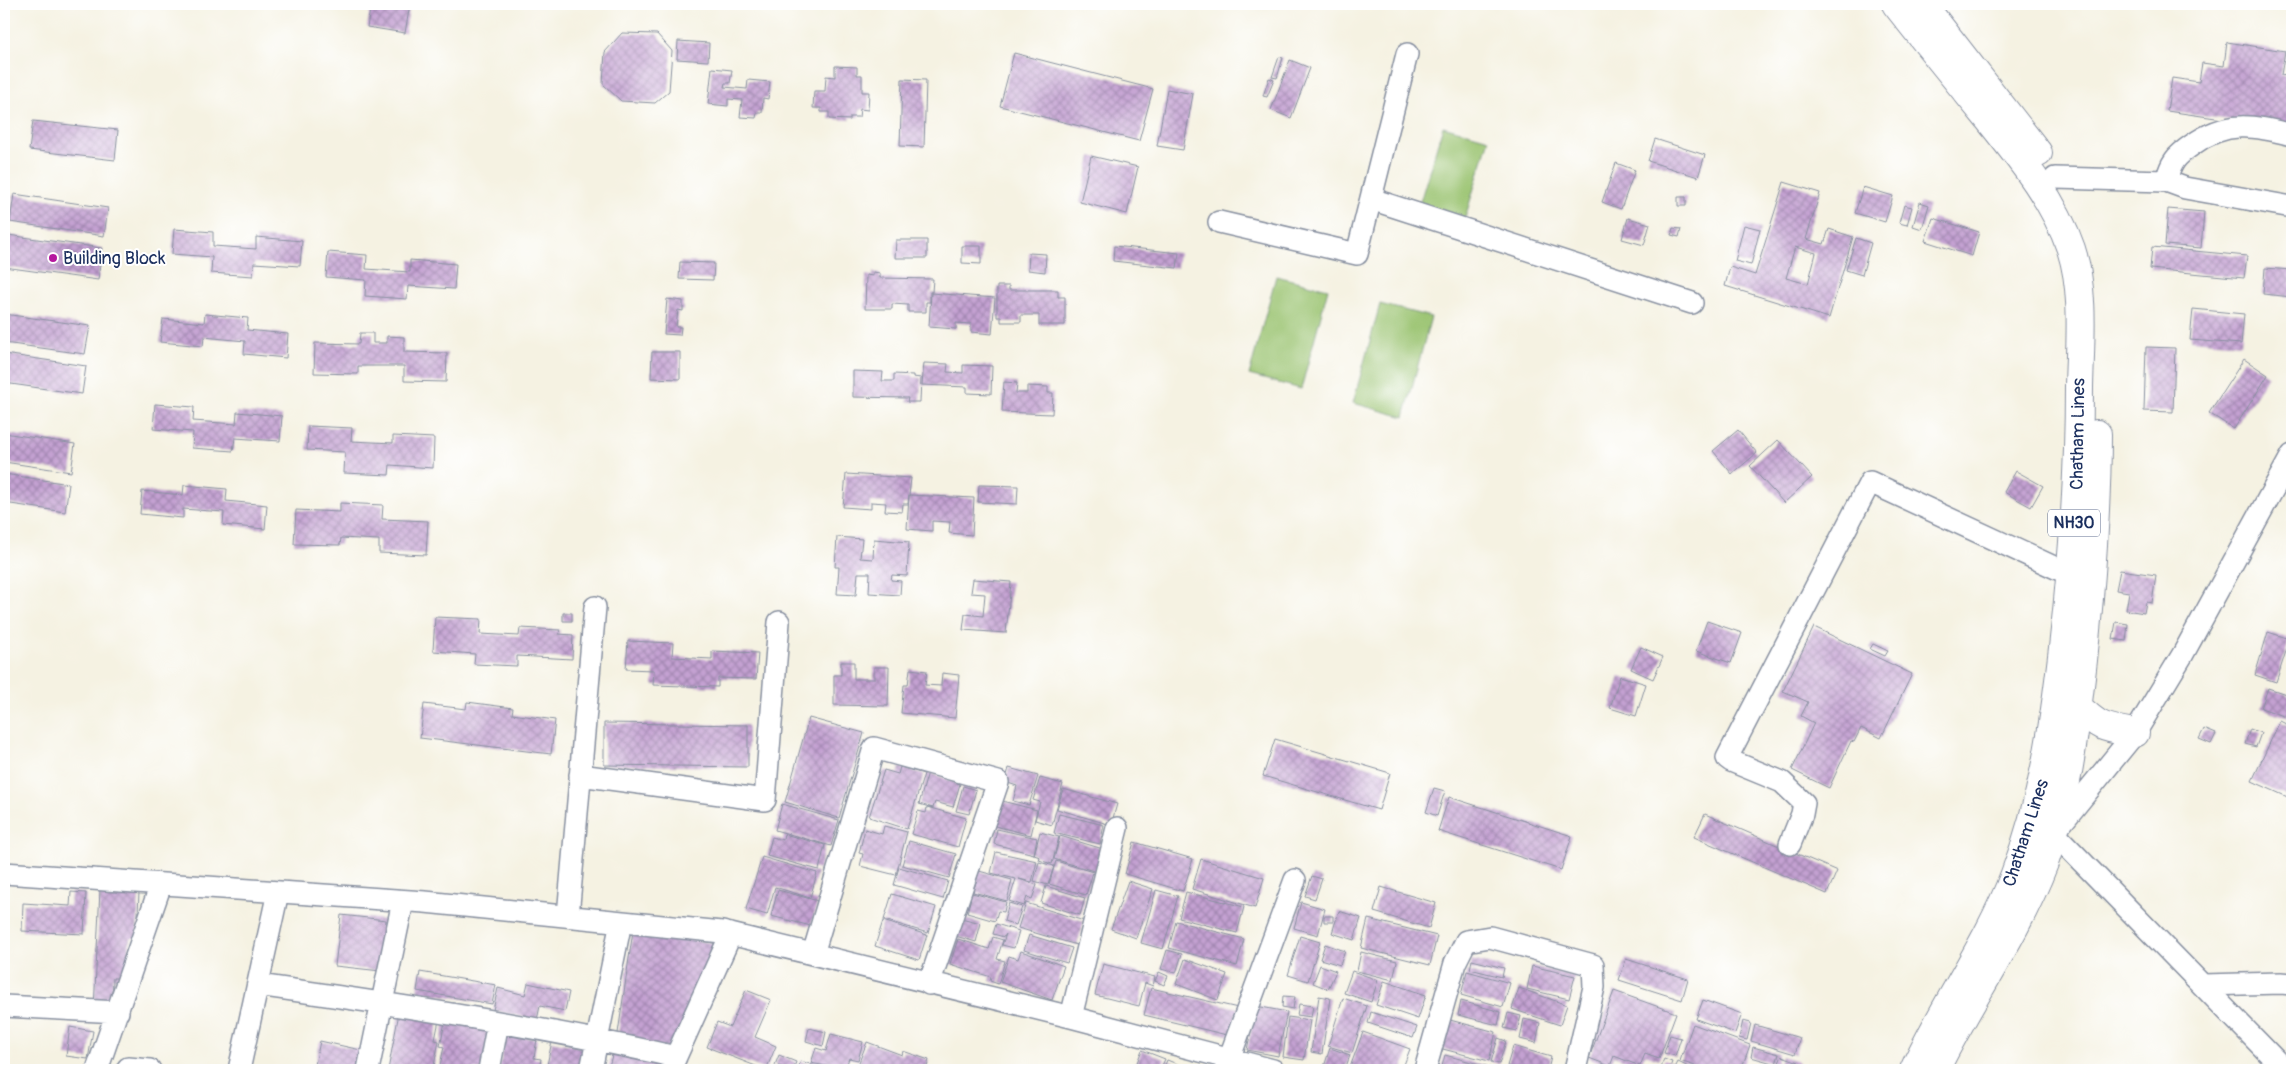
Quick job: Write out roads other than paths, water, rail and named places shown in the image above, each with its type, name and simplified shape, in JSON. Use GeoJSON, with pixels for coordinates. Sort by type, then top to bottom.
{"type":"FeatureCollection","features":[{"type":"Feature","properties":{"kind":"highway","name":"Chatham Lines"},"geometry":{"type":"LineString","coordinates":[[1896,4],[2021,161],[2059,220],[2072,250],[2078,285],[2080,332],[2079,461],[2071,575],[2055,715],[2044,781],[2043,829],[2015,876],[1985,938],[1930,1034],[1914,1070]]}},
{"type":"Feature","properties":{"kind":"highway","name":"Chatham Lines"},"geometry":{"type":"LineString","coordinates":[[1922,4],[2026,136],[2056,178],[2082,227],[2093,260],[2097,288],[2097,486],[2091,583],[2071,759],[2043,829],[2026,903],[1935,1070]]}},
{"type":"Feature","properties":{"kind":"highway"},"geometry":{"type":"LineString","coordinates":[[2078,706],[2095,723],[2135,733]]}},
{"type":"Feature","properties":{"kind":"street"},"geometry":{"type":"LineString","coordinates":[[1219,222],[1357,254],[1407,54]]}},
{"type":"Feature","properties":{"kind":"street"},"geometry":{"type":"LineString","coordinates":[[2166,181],[2172,161],[2211,132],[2226,127],[2240,127],[2292,136]]}},
{"type":"Feature","properties":{"kind":"street"},"geometry":{"type":"LineString","coordinates":[[2056,178],[2166,181],[2184,188],[2292,207]]}},
{"type":"Feature","properties":{"kind":"street"},"geometry":{"type":"LineString","coordinates":[[1371,199],[1692,303]]}},
{"type":"Feature","properties":{"kind":"street"},"geometry":{"type":"LineString","coordinates":[[2285,1070],[2203,985],[2043,829],[2135,733],[2182,654],[2292,455]]}},
{"type":"Feature","properties":{"kind":"street"},"geometry":{"type":"LineString","coordinates":[[1790,844],[1802,814],[1804,803],[1782,782],[1731,762],[1727,758],[1870,482],[2071,575]]}},
{"type":"Feature","properties":{"kind":"street"},"geometry":{"type":"LineString","coordinates":[[568,916],[595,607]]}},
{"type":"Feature","properties":{"kind":"street"},"geometry":{"type":"LineString","coordinates":[[580,775],[765,800],[779,622]]}},
{"type":"Feature","properties":{"kind":"street"},"geometry":{"type":"LineString","coordinates":[[812,954],[874,748],[998,782],[929,984]]}},
{"type":"Feature","properties":{"kind":"street"},"geometry":{"type":"LineString","coordinates":[[1071,1017],[1117,828]]}},
{"type":"Feature","properties":{"kind":"street"},"geometry":{"type":"LineString","coordinates":[[4,873],[403,901],[568,916],[731,934],[929,984],[1071,1017],[1227,1065],[1272,1070]]}},
{"type":"Feature","properties":{"kind":"street"},"geometry":{"type":"LineString","coordinates":[[1227,1065],[1296,880]]}},
{"type":"Feature","properties":{"kind":"street"},"geometry":{"type":"LineString","coordinates":[[97,1070],[161,884]]}},
{"type":"Feature","properties":{"kind":"street"},"geometry":{"type":"LineString","coordinates":[[239,1070],[278,892]]}},
{"type":"Feature","properties":{"kind":"street"},"geometry":{"type":"LineString","coordinates":[[368,1070],[403,901]]}},
{"type":"Feature","properties":{"kind":"street"},"geometry":{"type":"LineString","coordinates":[[591,1070],[621,922]]}},
{"type":"Feature","properties":{"kind":"street"},"geometry":{"type":"LineString","coordinates":[[258,985],[382,1003],[597,1039],[673,1064],[731,934]]}},
{"type":"Feature","properties":{"kind":"street"},"geometry":{"type":"LineString","coordinates":[[1425,1070],[1456,963],[1466,941],[1490,938],[1593,965],[1594,987],[1574,1070]]}},
{"type":"Feature","properties":{"kind":"street"},"geometry":{"type":"LineString","coordinates":[[2203,985],[2281,982],[2292,984]]}},
{"type":"Feature","properties":{"kind":"street"},"geometry":{"type":"LineString","coordinates":[[4,1006],[118,1012]]}},
{"type":"Feature","properties":{"kind":"street"},"geometry":{"type":"LineString","coordinates":[[488,1070],[498,1022]]}},
{"type":"Feature","properties":{"kind":"street"},"geometry":{"type":"LineString","coordinates":[[128,1068],[150,1070]]}},
{"type":"Feature","properties":{"kind":"place","name":"Building Block"},"geometry":{"type":"Point","coordinates":[53,258]}}]}
